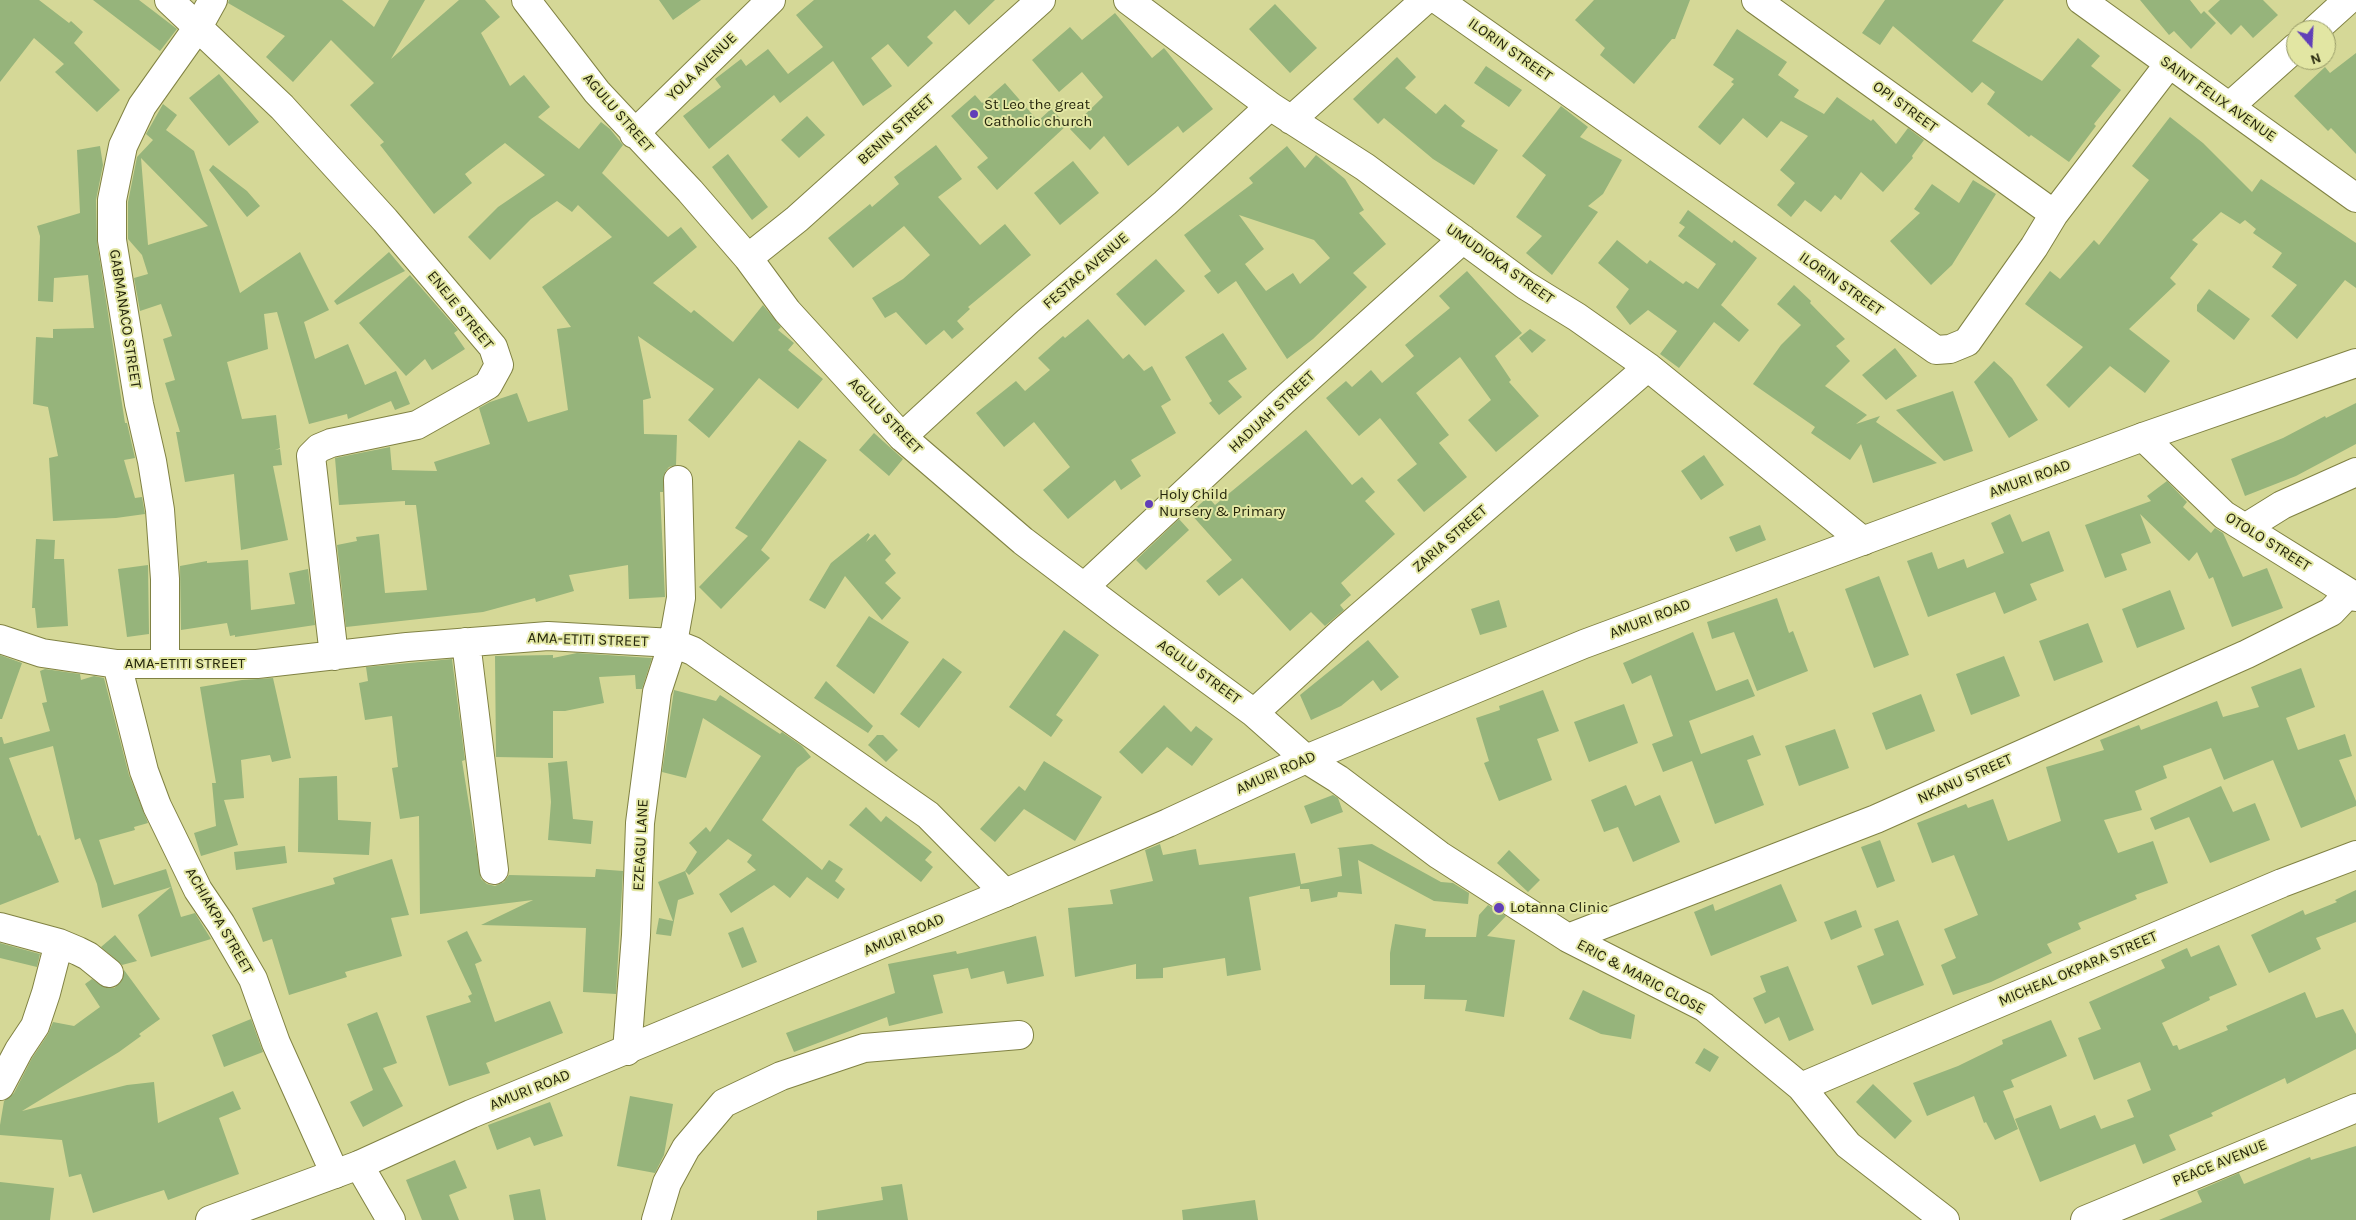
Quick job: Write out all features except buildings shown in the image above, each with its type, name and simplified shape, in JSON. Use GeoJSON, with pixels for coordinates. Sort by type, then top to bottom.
{"type":"FeatureCollection","features":[{"type":"Feature","properties":{"kind":"street","name":"ENEJE STREET"},"geometry":{"type":"LineString","coordinates":[[169,0],[282,107],[386,220],[493,347],[499,365],[488,385],[418,425],[331,443],[319,448],[310,456],[334,656]]}},
{"type":"Feature","properties":{"kind":"street","name":"GABMANACO STREET"},"geometry":{"type":"LineString","coordinates":[[165,663],[165,579],[160,510],[152,461],[139,404],[112,240],[112,200],[123,146],[142,106],[198,27],[213,0]]}},
{"type":"Feature","properties":{"kind":"street","name":"AGULU STREET"},"geometry":{"type":"LineString","coordinates":[[526,0],[597,92],[634,134],[690,191],[748,258],[787,311],[902,438],[1024,540],[1084,587],[1254,713],[1306,759],[1338,779]]}},
{"type":"Feature","properties":{"kind":"street","name":"YOLA AVENUE"},"geometry":{"type":"LineString","coordinates":[[634,134],[771,0]]}},
{"type":"Feature","properties":{"kind":"street","name":"BENIN STREET"},"geometry":{"type":"LineString","coordinates":[[748,258],[797,219],[1042,0]]}},
{"type":"Feature","properties":{"kind":"street","name":"UMUDIOKA STREET"},"geometry":{"type":"LineString","coordinates":[[1128,0],[1280,113],[1365,167],[1525,285],[1577,317],[1648,367],[1863,541]]}},
{"type":"Feature","properties":{"kind":"street","name":"FESTAC AVENUE"},"geometry":{"type":"LineString","coordinates":[[902,438],[1028,321],[1165,204],[1425,0]]}},
{"type":"Feature","properties":{"kind":"street","name":"ILORIN STREET"},"geometry":{"type":"LineString","coordinates":[[1438,0],[1936,350],[1950,349],[1967,342],[2028,255],[2054,214],[2169,64]]}},
{"type":"Feature","properties":{"kind":"street","name":"OPI STREET"},"geometry":{"type":"LineString","coordinates":[[1756,0],[2054,214]]}},
{"type":"Feature","properties":{"kind":"street"},"geometry":{"type":"LineString","coordinates":[[2326,20],[2348,0]]}},
{"type":"Feature","properties":{"kind":"street","name":"SAINT FELIX AVENUE"},"geometry":{"type":"LineString","coordinates":[[2083,1],[2356,198]]}},
{"type":"Feature","properties":{"kind":"street"},"geometry":{"type":"LineString","coordinates":[[2230,106],[2286,56]]}},
{"type":"Feature","properties":{"kind":"street","name":"HADIJAH STREET"},"geometry":{"type":"LineString","coordinates":[[1084,587],[1282,402],[1463,239]]}},
{"type":"Feature","properties":{"kind":"street","name":"AMURI ROAD"},"geometry":{"type":"LineString","coordinates":[[210,1220],[347,1169],[470,1114],[627,1051],[1006,893],[1168,823],[1306,759],[1584,644],[2144,437],[2356,364]]}},
{"type":"Feature","properties":{"kind":"street","name":"ZARIA STREET"},"geometry":{"type":"LineString","coordinates":[[1254,713],[1342,631],[1648,367]]}},
{"type":"Feature","properties":{"kind":"street","name":"OTOLO STREET"},"geometry":{"type":"LineString","coordinates":[[2144,437],[2224,515],[2353,595]]}},
{"type":"Feature","properties":{"kind":"street"},"geometry":{"type":"LineString","coordinates":[[2246,528],[2282,505],[2356,472]]}},
{"type":"Feature","properties":{"kind":"street","name":"EZEAGU LANE"},"geometry":{"type":"LineString","coordinates":[[627,1051],[636,940],[640,824],[657,692],[673,643],[681,598],[678,480]]}},
{"type":"Feature","properties":{"kind":"street","name":"NKANU STREET"},"geometry":{"type":"LineString","coordinates":[[1568,938],[1886,814],[2247,654],[2331,612],[2353,595]]}},
{"type":"Feature","properties":{"kind":"street","name":"AMA-ETITI STREET"},"geometry":{"type":"LineString","coordinates":[[0,639],[42,653],[117,664],[257,664],[466,642],[548,636],[673,643],[693,651],[928,815],[1006,893]]}},
{"type":"Feature","properties":{"kind":"street"},"geometry":{"type":"LineString","coordinates":[[466,642],[494,870]]}},
{"type":"Feature","properties":{"kind":"street","name":"ACHIAKPA STREET"},"geometry":{"type":"LineString","coordinates":[[117,664],[144,771],[157,806],[198,890],[221,924],[252,979],[276,1043],[347,1169],[391,1220]]}},
{"type":"Feature","properties":{"kind":"street","name":"ERIC & MARIC CLOSE"},"geometry":{"type":"LineString","coordinates":[[1338,779],[1439,855],[1568,938],[1704,1007],[1801,1086],[1848,1145],[1945,1220]]}},
{"type":"Feature","properties":{"kind":"street","name":"MICHEAL OKPARA STREET"},"geometry":{"type":"LineString","coordinates":[[1801,1086],[2274,886],[2356,855]]}},
{"type":"Feature","properties":{"kind":"street"},"geometry":{"type":"LineString","coordinates":[[0,927],[59,943],[88,956],[108,973]]}},
{"type":"Feature","properties":{"kind":"street"},"geometry":{"type":"LineString","coordinates":[[0,1086],[18,1050],[35,1026],[59,943]]}},
{"type":"Feature","properties":{"kind":"street"},"geometry":{"type":"LineString","coordinates":[[656,1220],[667,1183],[686,1148],[724,1103],[781,1076],[864,1048],[1019,1035]]}},
{"type":"Feature","properties":{"kind":"street","name":"PEACE AVENUE"},"geometry":{"type":"LineString","coordinates":[[2084,1220],[2356,1108]]}},
{"type":"Feature","properties":{"kind":"place","name":"St Leo the great Catholic church"},"geometry":{"type":"Point","coordinates":[974,114]}},
{"type":"Feature","properties":{"kind":"place","name":"Holy Child Nursery & Primary"},"geometry":{"type":"Point","coordinates":[1149,504]}},
{"type":"Feature","properties":{"kind":"place","name":"Lotanna Clinic"},"geometry":{"type":"Point","coordinates":[1499,908]}}]}
